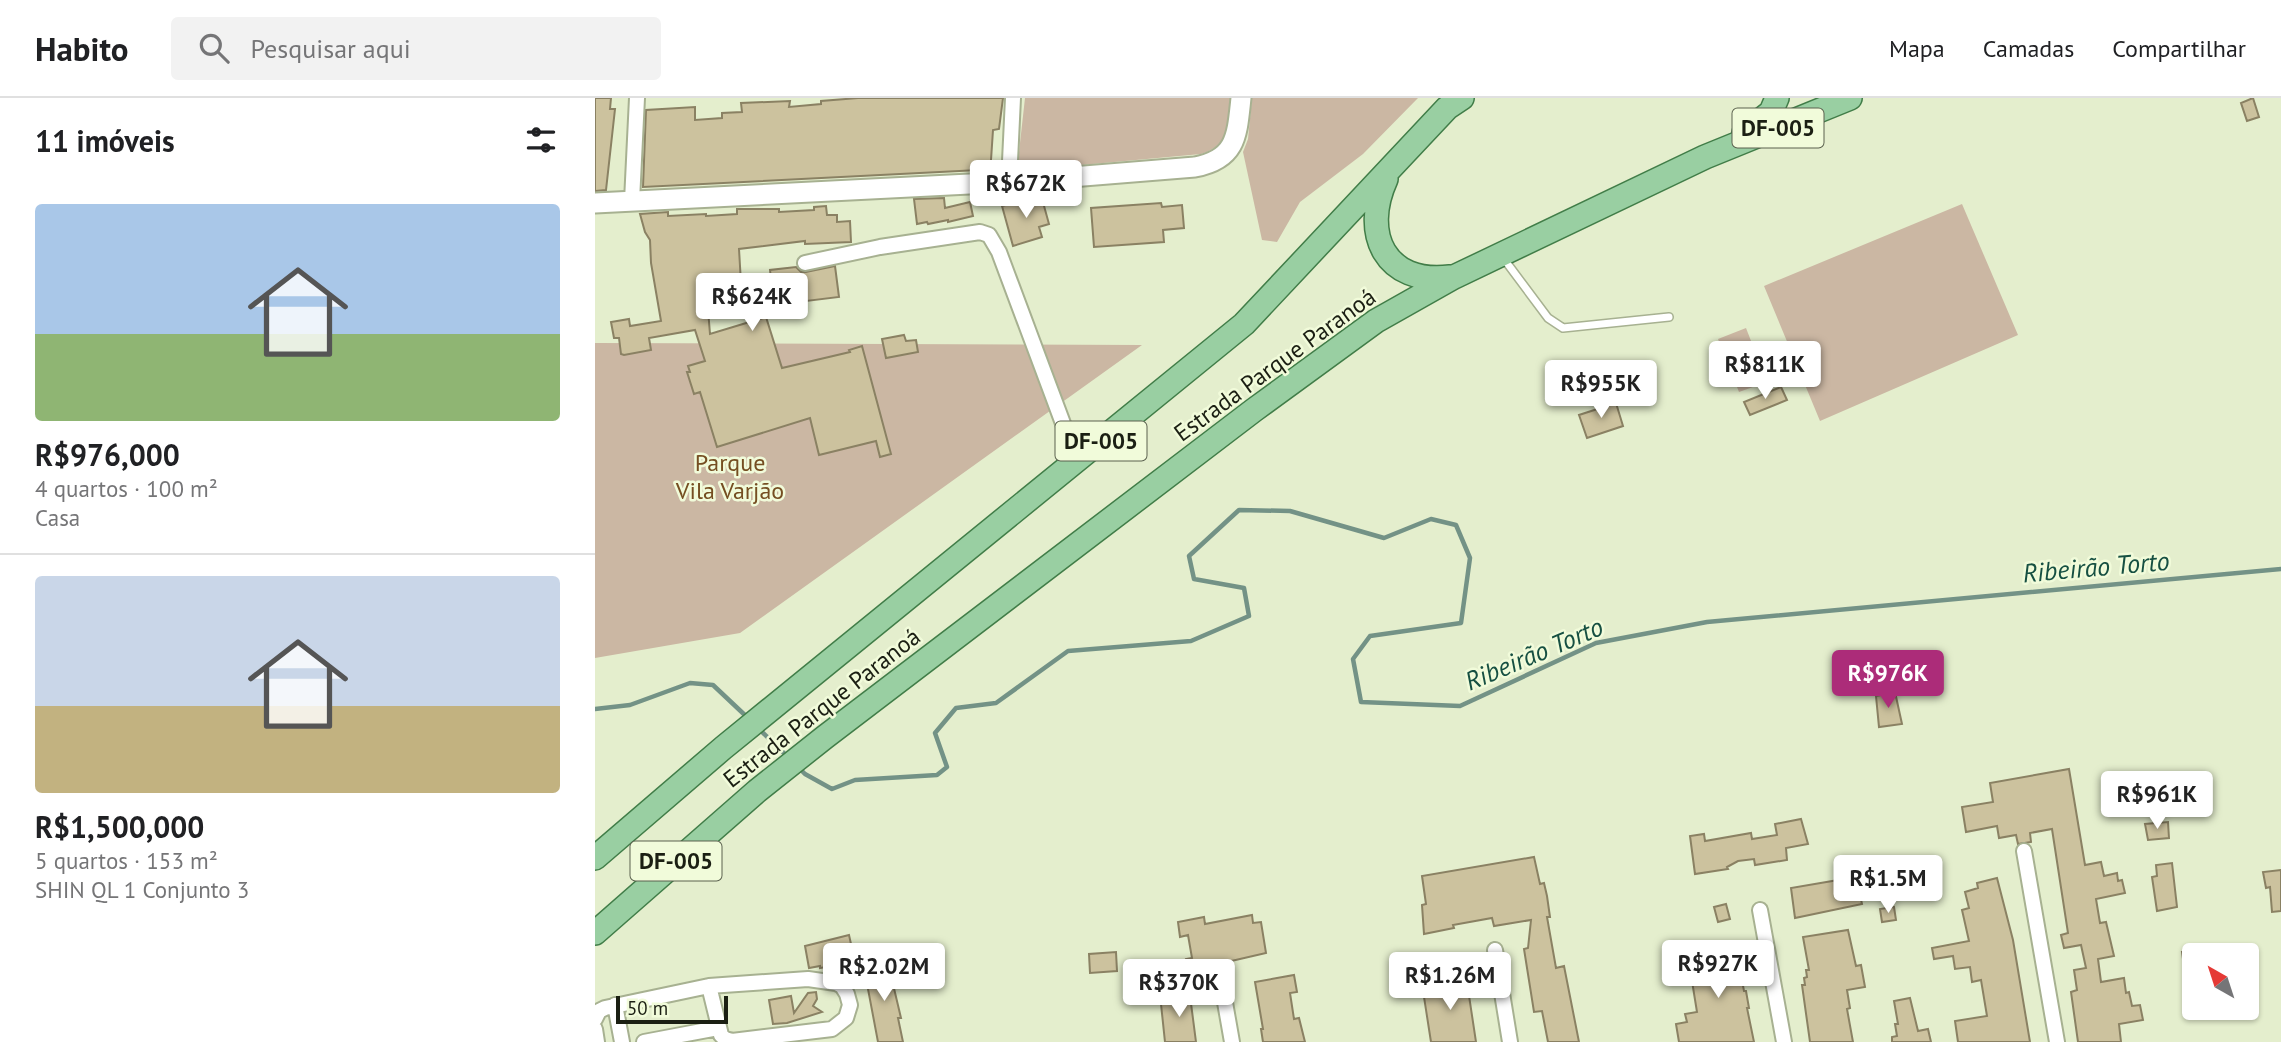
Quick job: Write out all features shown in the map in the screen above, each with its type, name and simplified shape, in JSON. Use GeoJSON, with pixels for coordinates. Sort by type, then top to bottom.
{"type":"FeatureCollection","features":[{"type":"Feature","properties":{"kind":"main road"},"geometry":{"type":"LineString","coordinates":[[1705,157],[1755,126],[1771,112],[1777,98]]}},
{"type":"Feature","properties":{"kind":"main road","name":"Estrada Parque Paranoá"},"geometry":{"type":"LineString","coordinates":[[595,933],[757,791],[825,737],[1244,418],[1376,321],[1454,277],[1705,157],[1850,98]]}},
{"type":"Feature","properties":{"kind":"main road","name":"Estrada Parque Paranoá"},"geometry":{"type":"LineString","coordinates":[[595,858],[723,748],[1244,324],[1455,101]]}},
{"type":"Feature","properties":{"kind":"main road"},"geometry":{"type":"LineString","coordinates":[[1391,167],[1378,196],[1375,212],[1377,237],[1381,247],[1393,261],[1422,278],[1454,277]]}},
{"type":"Feature","properties":{"kind":"street"},"geometry":{"type":"LineString","coordinates":[[632,201],[637,98]]}},
{"type":"Feature","properties":{"kind":"street"},"geometry":{"type":"LineString","coordinates":[[1009,182],[1013,98]]}},
{"type":"Feature","properties":{"kind":"street"},"geometry":{"type":"LineString","coordinates":[[595,203],[1009,182],[1207,164],[1229,151],[1237,133],[1241,98]]}},
{"type":"Feature","properties":{"kind":"street"},"geometry":{"type":"LineString","coordinates":[[805,263],[880,247],[980,232],[989,235],[999,252],[1077,461]]}},
{"type":"Feature","properties":{"kind":"street"},"geometry":{"type":"LineString","coordinates":[[2024,851],[2057,1042]]}},
{"type":"Feature","properties":{"kind":"street"},"geometry":{"type":"LineString","coordinates":[[1760,910],[1784,1042]]}},
{"type":"Feature","properties":{"kind":"street"},"geometry":{"type":"LineString","coordinates":[[1495,950],[1510,1042]]}},
{"type":"Feature","properties":{"kind":"street"},"geometry":{"type":"LineString","coordinates":[[595,1019],[599,1011],[615,1005],[709,986],[790,978],[826,981],[842,986],[850,1005],[846,1018],[832,1029],[732,1041],[725,1039],[718,1028],[709,986]]}},
{"type":"Feature","properties":{"kind":"street"},"geometry":{"type":"LineString","coordinates":[[1223,991],[1232,1042]]}},
{"type":"Feature","properties":{"kind":"street"},"geometry":{"type":"LineString","coordinates":[[615,1005],[622,1042]]}},
{"type":"Feature","properties":{"kind":"street"},"geometry":{"type":"LineString","coordinates":[[643,1042],[718,1028]]}},
{"type":"Feature","properties":{"kind":"street"},"geometry":{"type":"LineString","coordinates":[[595,1029],[597,1042]]}},
{"type":"Feature","properties":{"kind":"lane"},"geometry":{"type":"LineString","coordinates":[[1501,256],[1548,318],[1563,328],[1669,317]]}},
{"type":"Feature","properties":{"kind":"green space"},"geometry":{"type":"Polygon","coordinates":[[[1025,98],[1234,98],[1229,125],[1223,139],[1211,150],[1201,154],[1027,170],[1021,167],[1018,161],[1025,98]]]}},
{"type":"Feature","properties":{"kind":"green space"},"geometry":{"type":"Polygon","coordinates":[[[1252,98],[1418,98],[1363,154],[1300,202],[1277,242],[1262,240],[1243,152],[1248,139],[1252,98]]]}},
{"type":"Feature","properties":{"kind":"green space"},"geometry":{"type":"Polygon","coordinates":[[[1962,204],[2018,335],[1820,421],[1764,286],[1962,204]]]}},
{"type":"Feature","properties":{"kind":"green space"},"geometry":{"type":"Polygon","coordinates":[[[1746,328],[1767,382],[1739,392],[1718,339],[1746,328]]]}},
{"type":"Feature","properties":{"kind":"green space","name":"Parque Vila Varjão"},"geometry":{"type":"Polygon","coordinates":[[[595,343],[1142,345],[740,633],[595,658],[595,343]]]}},
{"type":"Feature","properties":{"kind":"building"},"geometry":{"type":"Polygon","coordinates":[[[595,98],[611,98],[610,109],[615,109],[606,190],[595,191],[595,98]]]}},
{"type":"Feature","properties":{"kind":"building"},"geometry":{"type":"Polygon","coordinates":[[[858,98],[1003,98],[999,129],[993,130],[991,160],[979,170],[643,187],[646,110],[695,107],[695,120],[722,118],[722,113],[742,112],[741,103],[790,101],[789,107],[858,98]]]}},
{"type":"Feature","properties":{"kind":"building"},"geometry":{"type":"Polygon","coordinates":[[[2253,98],[2259,117],[2247,121],[2241,103],[2253,98]]]}},
{"type":"Feature","properties":{"kind":"building"},"geometry":{"type":"Polygon","coordinates":[[[1041,195],[1049,224],[1039,227],[1042,237],[1013,246],[1002,206],[1041,195]]]}},
{"type":"Feature","properties":{"kind":"building"},"geometry":{"type":"Polygon","coordinates":[[[944,198],[945,208],[970,202],[973,216],[948,222],[917,224],[914,199],[944,198]]]}},
{"type":"Feature","properties":{"kind":"building"},"geometry":{"type":"Polygon","coordinates":[[[1161,203],[1162,207],[1182,205],[1184,228],[1163,230],[1164,242],[1094,247],[1091,208],[1161,203]]]}},
{"type":"Feature","properties":{"kind":"building"},"geometry":{"type":"Polygon","coordinates":[[[826,206],[827,215],[837,215],[837,222],[850,221],[851,242],[805,244],[805,241],[739,249],[741,283],[706,285],[710,334],[766,317],[782,368],[850,352],[849,350],[862,346],[891,454],[880,457],[876,441],[819,455],[810,418],[717,447],[700,392],[694,394],[687,372],[690,372],[688,366],[705,361],[695,330],[649,338],[651,350],[624,355],[621,354],[619,338],[614,338],[611,322],[629,319],[630,326],[661,321],[651,263],[650,240],[640,214],[668,212],[668,216],[706,216],[737,214],[737,209],[779,209],[779,212],[814,210],[814,207],[826,206]]]}},
{"type":"Feature","properties":{"kind":"building"},"geometry":{"type":"Polygon","coordinates":[[[835,266],[839,297],[774,305],[770,270],[796,267],[801,272],[806,272],[835,266]]]}},
{"type":"Feature","properties":{"kind":"building"},"geometry":{"type":"Polygon","coordinates":[[[904,335],[906,341],[916,340],[918,352],[886,358],[882,339],[904,335]]]}},
{"type":"Feature","properties":{"kind":"building"},"geometry":{"type":"Polygon","coordinates":[[[1781,387],[1787,400],[1750,415],[1744,402],[1781,387]]]}},
{"type":"Feature","properties":{"kind":"building"},"geometry":{"type":"Polygon","coordinates":[[[1616,403],[1623,426],[1587,438],[1579,415],[1616,403]]]}},
{"type":"Feature","properties":{"kind":"building"},"geometry":{"type":"Polygon","coordinates":[[[1895,692],[1902,724],[1879,727],[1876,696],[1895,692]]]}},
{"type":"Feature","properties":{"kind":"building"},"geometry":{"type":"Polygon","coordinates":[[[2069,769],[2085,865],[2101,862],[2104,876],[2117,873],[2125,893],[2096,899],[2100,923],[2106,922],[2114,956],[2098,959],[2101,982],[2124,978],[2126,993],[2129,992],[2132,1006],[2140,1005],[2143,1020],[2119,1024],[2121,1042],[2078,1042],[2071,992],[2077,990],[2074,970],[2086,968],[2081,945],[2064,948],[2061,935],[2068,933],[2052,829],[2030,833],[2031,842],[2018,844],[2016,835],[1999,838],[1997,826],[1966,832],[1962,807],[1993,802],[1990,783],[2069,769]]]}},
{"type":"Feature","properties":{"kind":"building"},"geometry":{"type":"Polygon","coordinates":[[[2197,800],[2198,813],[2173,816],[2172,803],[2197,800]]]}},
{"type":"Feature","properties":{"kind":"building"},"geometry":{"type":"Polygon","coordinates":[[[1801,819],[1808,844],[1786,848],[1787,860],[1755,865],[1754,859],[1738,861],[1727,867],[1728,869],[1695,874],[1690,836],[1704,834],[1705,841],[1751,833],[1752,839],[1777,835],[1775,824],[1801,819]]]}},
{"type":"Feature","properties":{"kind":"building"},"geometry":{"type":"Polygon","coordinates":[[[2168,822],[2169,838],[2148,840],[2145,824],[2168,822]]]}},
{"type":"Feature","properties":{"kind":"building"},"geometry":{"type":"Polygon","coordinates":[[[1534,857],[1540,884],[1544,883],[1547,896],[1550,917],[1547,917],[1556,968],[1564,966],[1579,1042],[1548,1042],[1542,1011],[1534,1012],[1524,949],[1528,948],[1531,920],[1494,926],[1492,918],[1453,925],[1454,928],[1424,934],[1422,905],[1426,904],[1422,876],[1534,857]]]}},
{"type":"Feature","properties":{"kind":"building"},"geometry":{"type":"Polygon","coordinates":[[[2172,863],[2177,907],[2157,911],[2152,877],[2157,876],[2156,865],[2172,863]]]}},
{"type":"Feature","properties":{"kind":"building"},"geometry":{"type":"Polygon","coordinates":[[[2281,870],[2281,911],[2272,912],[2270,887],[2266,888],[2263,872],[2281,870]]]}},
{"type":"Feature","properties":{"kind":"building"},"geometry":{"type":"Polygon","coordinates":[[[1856,877],[1862,904],[1795,918],[1791,888],[1856,877]]]}},
{"type":"Feature","properties":{"kind":"building"},"geometry":{"type":"Polygon","coordinates":[[[1997,878],[2013,940],[2030,1042],[1958,1042],[1955,1021],[1987,1016],[1981,980],[1972,982],[1970,967],[1955,969],[1953,956],[1934,959],[1932,948],[1969,941],[1962,910],[1969,908],[1965,892],[1978,888],[1977,883],[1997,878]]]}},
{"type":"Feature","properties":{"kind":"building"},"geometry":{"type":"Polygon","coordinates":[[[1726,904],[1730,919],[1718,922],[1714,907],[1726,904]]]}},
{"type":"Feature","properties":{"kind":"building"},"geometry":{"type":"Polygon","coordinates":[[[1894,907],[1896,920],[1882,922],[1880,909],[1894,907]]]}},
{"type":"Feature","properties":{"kind":"building"},"geometry":{"type":"Polygon","coordinates":[[[1252,915],[1253,923],[1261,922],[1266,953],[1188,971],[1186,959],[1192,958],[1188,935],[1180,937],[1178,922],[1204,917],[1205,924],[1252,915]]]}},
{"type":"Feature","properties":{"kind":"building"},"geometry":{"type":"Polygon","coordinates":[[[1848,930],[1856,966],[1861,965],[1865,987],[1847,990],[1850,1008],[1847,1009],[1853,1042],[1810,1042],[1802,985],[1805,985],[1806,970],[1809,970],[1803,937],[1848,930]]]}},
{"type":"Feature","properties":{"kind":"building"},"geometry":{"type":"Polygon","coordinates":[[[849,935],[855,962],[809,968],[805,946],[849,935]]]}},
{"type":"Feature","properties":{"kind":"building"},"geometry":{"type":"Polygon","coordinates":[[[1735,943],[1754,1042],[1679,1042],[1676,1024],[1687,1022],[1685,1014],[1697,1012],[1692,981],[1699,980],[1693,951],[1735,943]]]}},
{"type":"Feature","properties":{"kind":"building"},"geometry":{"type":"Polygon","coordinates":[[[1116,952],[1117,971],[1090,973],[1089,954],[1116,952]]]}},
{"type":"Feature","properties":{"kind":"building"},"geometry":{"type":"Polygon","coordinates":[[[888,963],[901,1018],[898,1018],[903,1042],[878,1042],[864,967],[888,963]]]}},
{"type":"Feature","properties":{"kind":"building"},"geometry":{"type":"Polygon","coordinates":[[[1294,975],[1297,992],[1290,993],[1294,1019],[1299,1018],[1305,1042],[1263,1042],[1255,982],[1294,975]]]}},
{"type":"Feature","properties":{"kind":"building"},"geometry":{"type":"Polygon","coordinates":[[[1456,975],[1456,978],[1461,977],[1463,990],[1468,989],[1476,1042],[1431,1042],[1424,997],[1433,996],[1431,979],[1456,975]]]}},
{"type":"Feature","properties":{"kind":"building"},"geometry":{"type":"Polygon","coordinates":[[[1189,988],[1196,1042],[1165,1042],[1161,1004],[1177,1001],[1175,992],[1189,988]]]}},
{"type":"Feature","properties":{"kind":"building"},"geometry":{"type":"Polygon","coordinates":[[[816,992],[817,999],[813,1006],[822,1012],[787,1023],[773,1024],[769,1000],[791,996],[794,1013],[808,993],[816,992]]]}},
{"type":"Feature","properties":{"kind":"building"},"geometry":{"type":"Polygon","coordinates":[[[1910,998],[1918,1031],[1928,1029],[1931,1042],[1892,1042],[1892,1037],[1897,1036],[1895,1024],[1898,1024],[1894,1001],[1910,998]]]}},
{"type":"Feature","properties":{"kind":"waterway","name":"Ribeirão Torto"},"geometry":{"type":"LineString","coordinates":[[799,768],[832,789],[855,780],[937,775],[947,767],[935,733],[956,708],[996,703],[1068,651],[1191,641],[1249,616],[1244,588],[1194,579],[1189,556],[1239,510],[1290,511],[1384,538],[1431,519],[1456,525],[1470,558],[1461,623],[1370,636],[1353,659],[1361,702],[1460,706],[1596,643],[1707,622],[2281,569]]}},
{"type":"Feature","properties":{"kind":"waterway","name":"Ribeirão Torto"},"geometry":{"type":"LineString","coordinates":[[595,709],[630,705],[690,683],[713,685],[748,718]]}},
{"type":"Feature","properties":{"kind":"waterway","name":"Ribeirão Torto"},"geometry":{"type":"LineString","coordinates":[[759,729],[788,757]]}}]}
